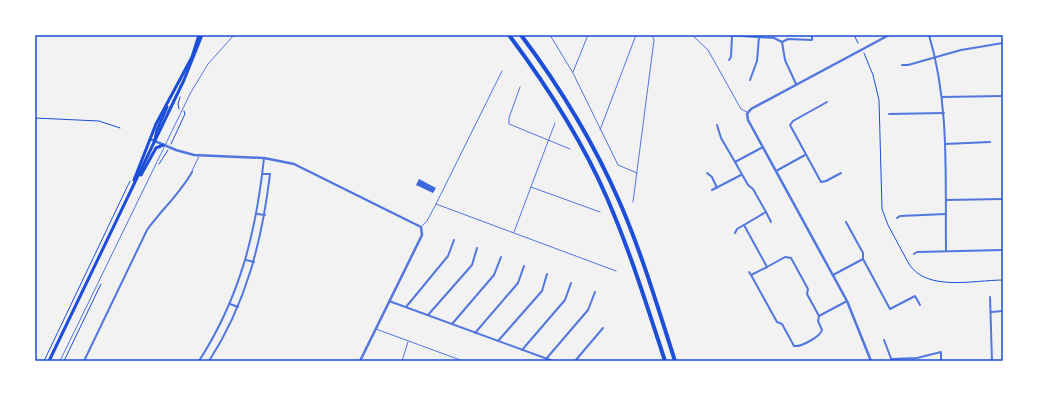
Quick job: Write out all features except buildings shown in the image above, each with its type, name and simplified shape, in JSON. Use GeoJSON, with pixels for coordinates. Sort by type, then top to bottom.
{"type":"FeatureCollection","features":[{"type":"Feature","properties":{"kind":"highway"},"geometry":{"type":"LineString","coordinates":[[509,35],[539,76],[561,111],[601,184],[635,267],[665,361]]}},
{"type":"Feature","properties":{"kind":"highway"},"geometry":{"type":"LineString","coordinates":[[521,35],[572,110],[610,181],[639,252],[675,361]]}},
{"type":"Feature","properties":{"kind":"main road"},"geometry":{"type":"LineString","coordinates":[[130,191],[150,138],[176,85],[192,57],[201,35]]}},
{"type":"Feature","properties":{"kind":"main road"},"geometry":{"type":"LineString","coordinates":[[49,361],[187,74],[201,35]]}},
{"type":"Feature","properties":{"kind":"main road"},"geometry":{"type":"LineString","coordinates":[[155,141],[156,131],[176,85]]}},
{"type":"Feature","properties":{"kind":"main road"},"geometry":{"type":"LineString","coordinates":[[130,191],[156,148],[164,145]]}},
{"type":"Feature","properties":{"kind":"street"},"geometry":{"type":"LineString","coordinates":[[726,35],[759,37],[775,36],[782,42],[785,60],[796,84]]}},
{"type":"Feature","properties":{"kind":"street"},"geometry":{"type":"LineString","coordinates":[[782,42],[788,39],[812,40],[812,35]]}},
{"type":"Feature","properties":{"kind":"street"},"geometry":{"type":"LineString","coordinates":[[871,361],[847,301],[747,118],[747,113],[751,109],[796,84],[889,35]]}},
{"type":"Feature","properties":{"kind":"street"},"geometry":{"type":"LineString","coordinates":[[929,35],[935,57],[944,112],[946,252]]}},
{"type":"Feature","properties":{"kind":"street"},"geometry":{"type":"LineString","coordinates":[[729,60],[731,57],[732,36]]}},
{"type":"Feature","properties":{"kind":"street"},"geometry":{"type":"LineString","coordinates":[[750,80],[757,61],[759,37]]}},
{"type":"Feature","properties":{"kind":"street"},"geometry":{"type":"LineString","coordinates":[[902,65],[908,66],[961,50],[1003,43]]}},
{"type":"Feature","properties":{"kind":"street"},"geometry":{"type":"LineString","coordinates":[[942,97],[1003,96]]}},
{"type":"Feature","properties":{"kind":"street"},"geometry":{"type":"LineString","coordinates":[[827,102],[790,123],[791,128],[805,155],[821,182],[826,182],[841,173]]}},
{"type":"Feature","properties":{"kind":"street"},"geometry":{"type":"LineString","coordinates":[[889,114],[944,112]]}},
{"type":"Feature","properties":{"kind":"street"},"geometry":{"type":"LineString","coordinates":[[718,125],[722,138],[741,175],[753,189],[771,222]]}},
{"type":"Feature","properties":{"kind":"street"},"geometry":{"type":"LineString","coordinates":[[150,138],[164,145],[199,155],[264,158],[294,164],[421,227],[422,235],[360,361]]}},
{"type":"Feature","properties":{"kind":"street"},"geometry":{"type":"LineString","coordinates":[[945,144],[990,142]]}},
{"type":"Feature","properties":{"kind":"street"},"geometry":{"type":"LineString","coordinates":[[735,162],[763,147]]}},
{"type":"Feature","properties":{"kind":"street"},"geometry":{"type":"LineString","coordinates":[[776,171],[805,155]]}},
{"type":"Feature","properties":{"kind":"street"},"geometry":{"type":"LineString","coordinates":[[199,361],[211,342],[230,304],[246,260],[257,214],[264,158]]}},
{"type":"Feature","properties":{"kind":"street"},"geometry":{"type":"LineString","coordinates":[[84,361],[147,230],[157,215],[178,193],[192,172]]}},
{"type":"Feature","properties":{"kind":"street"},"geometry":{"type":"LineString","coordinates":[[707,173],[712,177],[717,188]]}},
{"type":"Feature","properties":{"kind":"street"},"geometry":{"type":"LineString","coordinates":[[209,361],[238,307],[254,262],[265,215],[270,174],[262,174]]}},
{"type":"Feature","properties":{"kind":"street"},"geometry":{"type":"LineString","coordinates":[[712,190],[741,175]]}},
{"type":"Feature","properties":{"kind":"street"},"geometry":{"type":"LineString","coordinates":[[946,200],[1003,199]]}},
{"type":"Feature","properties":{"kind":"street"},"geometry":{"type":"LineString","coordinates":[[735,233],[737,229],[766,212]]}},
{"type":"Feature","properties":{"kind":"street"},"geometry":{"type":"LineString","coordinates":[[257,214],[265,215]]}},
{"type":"Feature","properties":{"kind":"street"},"geometry":{"type":"LineString","coordinates":[[897,218],[900,216],[946,214]]}},
{"type":"Feature","properties":{"kind":"street"},"geometry":{"type":"LineString","coordinates":[[846,222],[864,253],[863,259],[890,309],[914,296],[920,305]]}},
{"type":"Feature","properties":{"kind":"street"},"geometry":{"type":"LineString","coordinates":[[744,225],[767,267]]}},
{"type":"Feature","properties":{"kind":"street"},"geometry":{"type":"LineString","coordinates":[[406,307],[448,256],[454,240]]}},
{"type":"Feature","properties":{"kind":"street"},"geometry":{"type":"LineString","coordinates":[[428,315],[472,265],[477,248]]}},
{"type":"Feature","properties":{"kind":"street"},"geometry":{"type":"LineString","coordinates":[[914,254],[917,252],[1003,250]]}},
{"type":"Feature","properties":{"kind":"street"},"geometry":{"type":"LineString","coordinates":[[749,272],[777,322],[782,324],[794,346],[800,346],[821,334],[822,330],[818,321],[819,316],[807,294],[808,289],[791,258],[785,256],[751,275]]}},
{"type":"Feature","properties":{"kind":"street"},"geometry":{"type":"LineString","coordinates":[[452,324],[494,275],[501,257]]}},
{"type":"Feature","properties":{"kind":"street"},"geometry":{"type":"LineString","coordinates":[[833,275],[863,259]]}},
{"type":"Feature","properties":{"kind":"street"},"geometry":{"type":"LineString","coordinates":[[246,260],[254,262]]}},
{"type":"Feature","properties":{"kind":"street"},"geometry":{"type":"LineString","coordinates":[[475,333],[518,283],[524,266]]}},
{"type":"Feature","properties":{"kind":"street"},"geometry":{"type":"LineString","coordinates":[[498,341],[542,291],[547,274]]}},
{"type":"Feature","properties":{"kind":"street"},"geometry":{"type":"LineString","coordinates":[[522,350],[565,300],[571,283]]}},
{"type":"Feature","properties":{"kind":"street"},"geometry":{"type":"LineString","coordinates":[[546,359],[588,310],[595,292]]}},
{"type":"Feature","properties":{"kind":"street"},"geometry":{"type":"LineString","coordinates":[[990,297],[992,361]]}},
{"type":"Feature","properties":{"kind":"street"},"geometry":{"type":"LineString","coordinates":[[389,301],[553,361]]}},
{"type":"Feature","properties":{"kind":"street"},"geometry":{"type":"LineString","coordinates":[[819,316],[847,301]]}},
{"type":"Feature","properties":{"kind":"street"},"geometry":{"type":"LineString","coordinates":[[230,304],[238,307]]}},
{"type":"Feature","properties":{"kind":"street"},"geometry":{"type":"LineString","coordinates":[[991,312],[1003,311]]}},
{"type":"Feature","properties":{"kind":"street"},"geometry":{"type":"LineString","coordinates":[[575,361],[603,328]]}},
{"type":"Feature","properties":{"kind":"street"},"geometry":{"type":"LineString","coordinates":[[884,340],[892,360],[917,358],[941,352],[941,361]]}},
{"type":"Feature","properties":{"kind":"lane"},"geometry":{"type":"LineString","coordinates":[[60,361],[164,145],[198,80],[208,64],[234,35]]}},
{"type":"Feature","properties":{"kind":"lane"},"geometry":{"type":"LineString","coordinates":[[550,35],[573,73],[618,165],[637,173]]}},
{"type":"Feature","properties":{"kind":"lane"},"geometry":{"type":"LineString","coordinates":[[573,73],[588,35]]}},
{"type":"Feature","properties":{"kind":"lane"},"geometry":{"type":"LineString","coordinates":[[600,130],[636,35]]}},
{"type":"Feature","properties":{"kind":"lane"},"geometry":{"type":"LineString","coordinates":[[633,202],[654,40],[652,35]]}},
{"type":"Feature","properties":{"kind":"lane"},"geometry":{"type":"LineString","coordinates":[[692,35],[708,50],[741,109],[747,113]]}},
{"type":"Feature","properties":{"kind":"lane"},"geometry":{"type":"LineString","coordinates":[[421,227],[427,221],[436,204],[502,71]]}},
{"type":"Feature","properties":{"kind":"lane"},"geometry":{"type":"LineString","coordinates":[[520,87],[509,118],[509,124],[570,149]]}},
{"type":"Feature","properties":{"kind":"lane"},"geometry":{"type":"LineString","coordinates":[[514,233],[555,122]]}},
{"type":"Feature","properties":{"kind":"lane"},"geometry":{"type":"LineString","coordinates":[[192,172],[199,155]]}},
{"type":"Feature","properties":{"kind":"lane"},"geometry":{"type":"LineString","coordinates":[[531,187],[600,212]]}},
{"type":"Feature","properties":{"kind":"lane"},"geometry":{"type":"LineString","coordinates":[[436,204],[616,272]]}},
{"type":"Feature","properties":{"kind":"lane"},"geometry":{"type":"LineString","coordinates":[[376,329],[463,361]]}},
{"type":"Feature","properties":{"kind":"lane"},"geometry":{"type":"LineString","coordinates":[[402,361],[408,342]]}},
{"type":"Feature","properties":{"kind":"path"},"geometry":{"type":"LineString","coordinates":[[854,35],[858,43]]}},
{"type":"Feature","properties":{"kind":"path"},"geometry":{"type":"LineString","coordinates":[[864,53],[873,74],[879,100],[882,209],[888,225],[909,264],[917,274],[938,282],[1003,280]]}},
{"type":"Feature","properties":{"kind":"path"},"geometry":{"type":"LineString","coordinates":[[178,109],[180,97]]}},
{"type":"Feature","properties":{"kind":"path"},"geometry":{"type":"LineString","coordinates":[[172,143],[186,112]]}},
{"type":"Feature","properties":{"kind":"path"},"geometry":{"type":"LineString","coordinates":[[35,118],[99,121],[120,128]]}},
{"type":"Feature","properties":{"kind":"path"},"geometry":{"type":"LineString","coordinates":[[158,165],[166,155]]}},
{"type":"Feature","properties":{"kind":"path"},"geometry":{"type":"LineString","coordinates":[[44,361],[131,179]]}}]}
